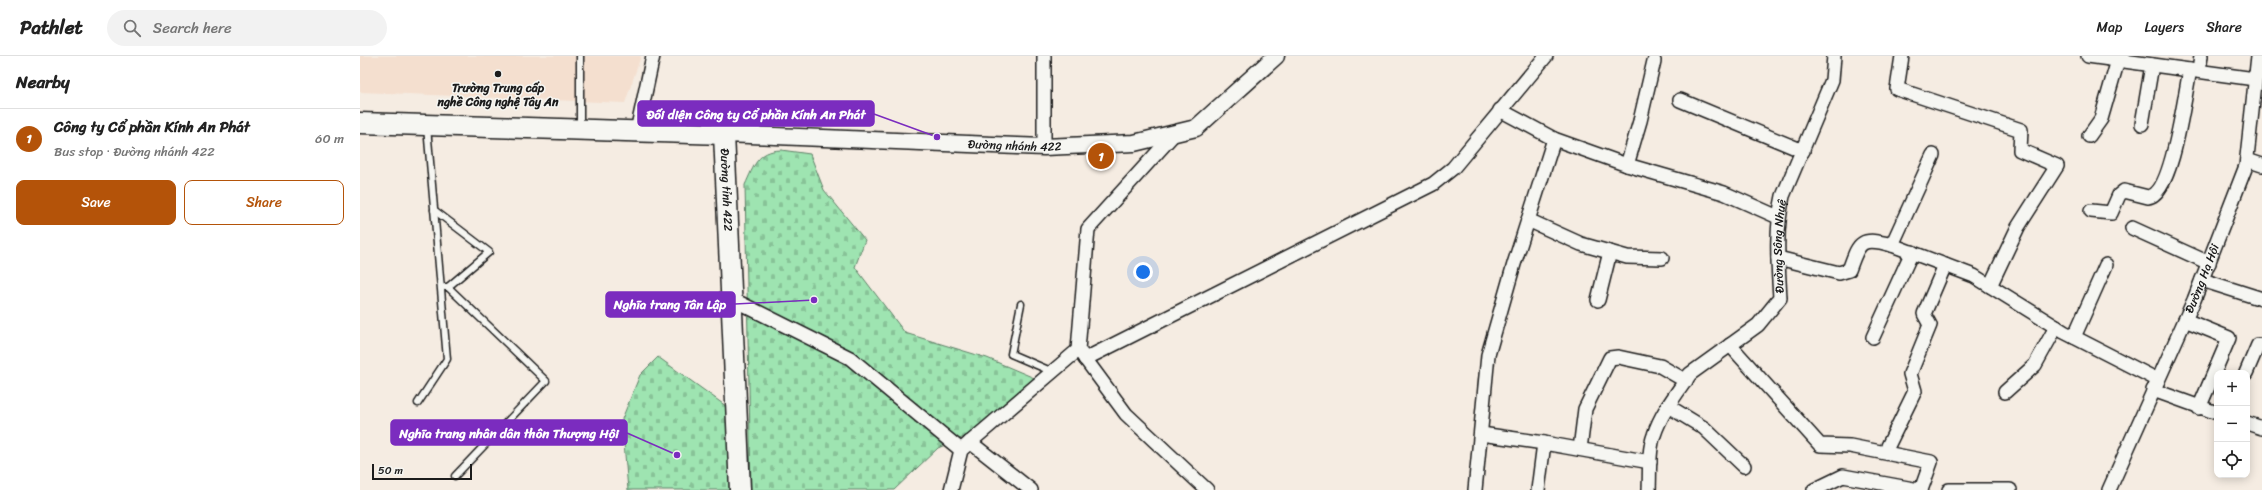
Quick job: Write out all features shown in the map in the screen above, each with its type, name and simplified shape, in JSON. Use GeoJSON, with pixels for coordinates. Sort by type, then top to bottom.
{"type":"FeatureCollection","features":[{"type":"Feature","properties":{"kind":"main road","name":"Đường tỉnh 422"},"geometry":{"type":"LineString","coordinates":[[360,123],[724,134],[740,490]]}},
{"type":"Feature","properties":{"kind":"street"},"geometry":{"type":"LineString","coordinates":[[637,132],[653,56]]}},
{"type":"Feature","properties":{"kind":"street"},"geometry":{"type":"LineString","coordinates":[[1044,56],[1044,148]]}},
{"type":"Feature","properties":{"kind":"street","name":"Đường nhánh 422"},"geometry":{"type":"LineString","coordinates":[[724,134],[1044,148],[1134,143],[1196,128],[1276,56]]}},
{"type":"Feature","properties":{"kind":"street"},"geometry":{"type":"LineString","coordinates":[[951,490],[966,446],[1053,372],[1082,354],[1433,184],[1453,168],[1546,56]]}},
{"type":"Feature","properties":{"kind":"street","name":"Đường Sông Nhuệ"},"geometry":{"type":"LineString","coordinates":[[1649,490],[1653,435],[1668,406],[1690,374],[1758,325],[1780,298],[1778,217],[1782,196],[1803,152],[1832,80],[1834,56]]}},
{"type":"Feature","properties":{"kind":"street"},"geometry":{"type":"LineString","coordinates":[[1902,56],[1897,88],[2021,130],[2020,150],[2057,166],[2018,227],[1990,286]]}},
{"type":"Feature","properties":{"kind":"street"},"geometry":{"type":"LineString","coordinates":[[2088,56],[2255,79]]}},
{"type":"Feature","properties":{"kind":"street"},"geometry":{"type":"LineString","coordinates":[[2091,211],[2111,213],[2119,195],[2124,191],[2148,197],[2157,193],[2163,183],[2172,158],[2194,70],[2201,56]]}},
{"type":"Feature","properties":{"kind":"street","name":"Đường Hạ Hội"},"geometry":{"type":"LineString","coordinates":[[2109,490],[2202,280],[2247,160],[2258,56]]}},
{"type":"Feature","properties":{"kind":"street"},"geometry":{"type":"LineString","coordinates":[[2090,136],[2101,119],[2118,60]]}},
{"type":"Feature","properties":{"kind":"street"},"geometry":{"type":"LineString","coordinates":[[1627,166],[1640,121],[1654,62]]}},
{"type":"Feature","properties":{"kind":"street"},"geometry":{"type":"LineString","coordinates":[[2142,124],[2152,65]]}},
{"type":"Feature","properties":{"kind":"street"},"geometry":{"type":"LineString","coordinates":[[1680,100],[1803,152]]}},
{"type":"Feature","properties":{"kind":"street"},"geometry":{"type":"LineString","coordinates":[[1500,110],[1554,139],[1627,166],[1724,193],[1778,217]]}},
{"type":"Feature","properties":{"kind":"street"},"geometry":{"type":"LineString","coordinates":[[1175,133],[1088,229],[1082,354],[1126,414],[1207,490]]}},
{"type":"Feature","properties":{"kind":"street"},"geometry":{"type":"LineString","coordinates":[[1475,490],[1488,355],[1554,139]]}},
{"type":"Feature","properties":{"kind":"street"},"geometry":{"type":"LineString","coordinates":[[1892,244],[1933,155]]}},
{"type":"Feature","properties":{"kind":"street"},"geometry":{"type":"LineString","coordinates":[[2247,160],[2262,165]]}},
{"type":"Feature","properties":{"kind":"street"},"geometry":{"type":"LineString","coordinates":[[1528,220],[1581,244],[1627,257],[1662,258]]}},
{"type":"Feature","properties":{"kind":"street"},"geometry":{"type":"LineString","coordinates":[[2132,228],[2209,262]]}},
{"type":"Feature","properties":{"kind":"street"},"geometry":{"type":"LineString","coordinates":[[1778,258],[1839,273],[1849,270],[1857,247],[1864,242],[1881,242],[1892,244],[1974,276],[2056,327],[2156,385],[2200,408],[2214,412]]}},
{"type":"Feature","properties":{"kind":"street"},"geometry":{"type":"LineString","coordinates":[[1598,300],[1610,252]]}},
{"type":"Feature","properties":{"kind":"street"},"geometry":{"type":"LineString","coordinates":[[1873,337],[1912,252]]}},
{"type":"Feature","properties":{"kind":"street"},"geometry":{"type":"LineString","coordinates":[[1888,446],[1915,391],[1910,374],[1930,325],[1924,314],[1946,265]]}},
{"type":"Feature","properties":{"kind":"street"},"geometry":{"type":"LineString","coordinates":[[2074,337],[2106,265]]}},
{"type":"Feature","properties":{"kind":"street"},"geometry":{"type":"LineString","coordinates":[[2202,280],[2262,298]]}},
{"type":"Feature","properties":{"kind":"street"},"geometry":{"type":"LineString","coordinates":[[732,299],[850,358],[966,446],[1031,490]]}},
{"type":"Feature","properties":{"kind":"street"},"geometry":{"type":"LineString","coordinates":[[2185,320],[2229,338],[2200,408]]}},
{"type":"Feature","properties":{"kind":"street"},"geometry":{"type":"LineString","coordinates":[[2004,392],[2035,365],[2056,327]]}},
{"type":"Feature","properties":{"kind":"street"},"geometry":{"type":"LineString","coordinates":[[1730,345],[1820,445],[1850,446],[1930,462],[1915,490],[1843,476],[1814,490]]}},
{"type":"Feature","properties":{"kind":"street"},"geometry":{"type":"LineString","coordinates":[[2247,370],[2258,345]]}},
{"type":"Feature","properties":{"kind":"street"},"geometry":{"type":"LineString","coordinates":[[1580,449],[1585,409],[1610,358],[1618,356],[1660,366],[1686,381]]}},
{"type":"Feature","properties":{"kind":"street"},"geometry":{"type":"LineString","coordinates":[[1668,406],[1704,428],[1744,466]]}},
{"type":"Feature","properties":{"kind":"street"},"geometry":{"type":"LineString","coordinates":[[2250,424],[2262,428]]}},
{"type":"Feature","properties":{"kind":"street"},"geometry":{"type":"LineString","coordinates":[[1481,434],[1544,443],[1650,462]]}},
{"type":"Feature","properties":{"kind":"street"},"geometry":{"type":"LineString","coordinates":[[1538,490],[1544,443]]}},
{"type":"Feature","properties":{"kind":"street"},"geometry":{"type":"LineString","coordinates":[[1949,490],[2010,490]]}},
{"type":"Feature","properties":{"kind":"lane"},"geometry":{"type":"LineString","coordinates":[[580,56],[580,130]]}},
{"type":"Feature","properties":{"kind":"lane"},"geometry":{"type":"LineString","coordinates":[[418,403],[446,359],[426,125]]}},
{"type":"Feature","properties":{"kind":"lane"},"geometry":{"type":"LineString","coordinates":[[434,210],[489,252],[448,287],[440,287]]}},
{"type":"Feature","properties":{"kind":"lane"},"geometry":{"type":"LineString","coordinates":[[448,287],[546,381],[455,476]]}},
{"type":"Feature","properties":{"kind":"lane"},"geometry":{"type":"LineString","coordinates":[[1021,304],[1011,354],[1053,372]]}},
{"type":"Feature","properties":{"kind":"shaded area","name":"Trường Trung cấp nghề Công nghệ Tây An"},"geometry":{"type":"Polygon","coordinates":[[[360,56],[641,56],[625,103],[360,92],[360,56]]]}},
{"type":"Feature","properties":{"kind":"green space"},"geometry":{"type":"Polygon","coordinates":[[[781,150],[810,154],[824,190],[865,240],[855,267],[905,333],[987,358],[1039,380],[976,432],[938,448],[894,490],[751,490],[745,185],[754,166],[761,157],[767,153],[781,150]]]}},
{"type":"Feature","properties":{"kind":"green space"},"geometry":{"type":"Polygon","coordinates":[[[658,357],[730,409],[729,490],[628,490],[622,419],[640,375],[658,357]]]}},
{"type":"Feature","properties":{"kind":"place","name":"Trường Trung cấp nghề Công nghệ Tây An"},"geometry":{"type":"Point","coordinates":[498,74]}},
{"type":"Feature","properties":{"kind":"place","name":"Đối diện Công ty Cổ phần Kính An Phát"},"geometry":{"type":"Point","coordinates":[937,137]}},
{"type":"Feature","properties":{"kind":"place","name":"Công ty Cổ phần Kính An Phát"},"geometry":{"type":"Point","coordinates":[1101,156]}},
{"type":"Feature","properties":{"kind":"place","name":"Nghĩa trang Tân Lập"},"geometry":{"type":"Point","coordinates":[814,300]}},
{"type":"Feature","properties":{"kind":"place","name":"Nghĩa trang nhân dân thôn Thượng Hội"},"geometry":{"type":"Point","coordinates":[677,455]}}]}
